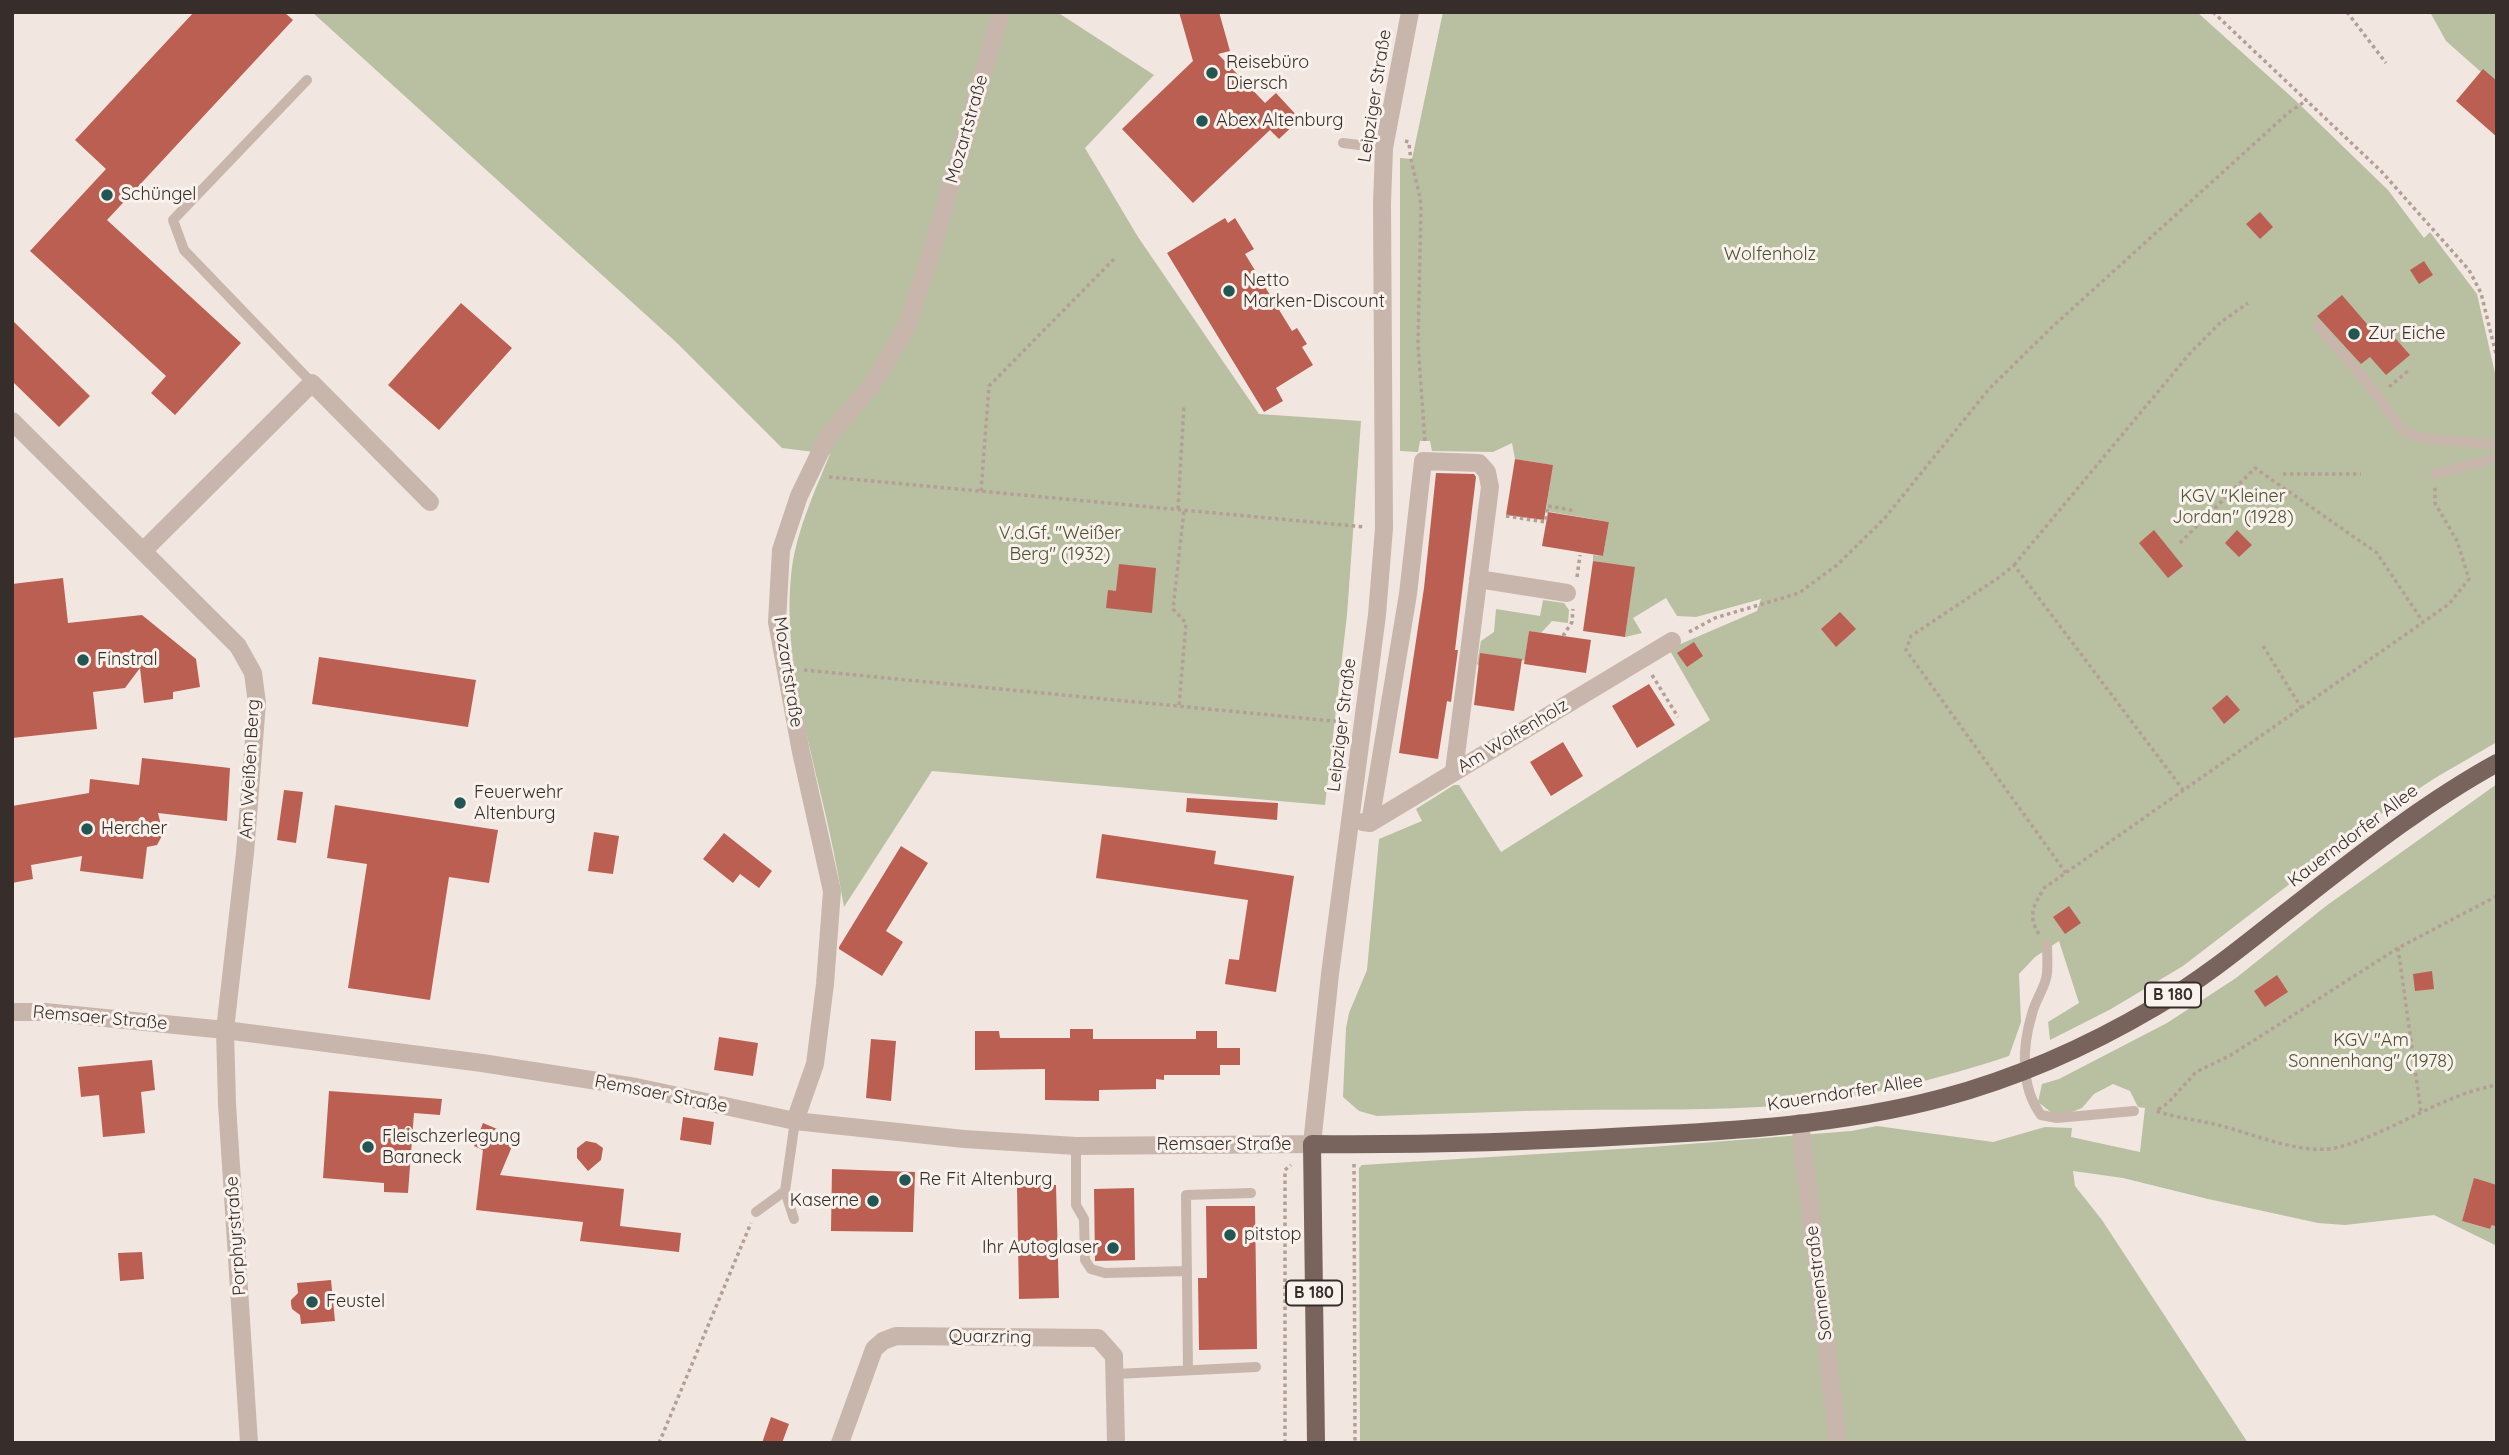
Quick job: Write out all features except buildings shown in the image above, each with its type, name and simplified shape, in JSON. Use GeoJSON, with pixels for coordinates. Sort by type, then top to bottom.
{"type":"FeatureCollection","features":[{"type":"Feature","properties":{"kind":"main road","name":"Kauerndorfer Allee"},"geometry":{"type":"LineString","coordinates":[[1312,1144],[1534,1141],[1723,1131],[1894,1109],[1977,1088],[2086,1044],[2157,1006],[2232,955],[2383,836],[2497,763]]}},
{"type":"Feature","properties":{"kind":"main road","name":"Leipziger Straße"},"geometry":{"type":"LineString","coordinates":[[1312,1144],[1316,1443]]}},
{"type":"Feature","properties":{"kind":"street","name":"Mozartstraße"},"geometry":{"type":"LineString","coordinates":[[795,1121],[815,1064],[825,984],[832,891],[800,752],[777,622],[780,550],[799,496],[827,438],[872,385],[907,326],[932,250],[1001,12]]}},
{"type":"Feature","properties":{"kind":"street","name":"Leipziger Straße"},"geometry":{"type":"LineString","coordinates":[[1312,1144],[1328,986],[1352,821],[1377,615],[1384,528],[1385,143],[1410,12]]}},
{"type":"Feature","properties":{"kind":"street"},"geometry":{"type":"LineString","coordinates":[[143,551],[312,383],[429,502]]}},
{"type":"Feature","properties":{"kind":"street","name":"Am Weißen Berg"},"geometry":{"type":"LineString","coordinates":[[12,421],[238,646],[253,673],[257,703],[226,1030]]}},
{"type":"Feature","properties":{"kind":"street"},"geometry":{"type":"LineString","coordinates":[[1352,821],[1370,823],[1408,594],[1423,461],[1479,463],[1486,472],[1490,487],[1454,771]]}},
{"type":"Feature","properties":{"kind":"street"},"geometry":{"type":"LineString","coordinates":[[1478,579],[1567,593]]}},
{"type":"Feature","properties":{"kind":"street","name":"Am Wolfenholz"},"geometry":{"type":"LineString","coordinates":[[1370,823],[1672,641]]}},
{"type":"Feature","properties":{"kind":"street","name":"Remsaer Straße"},"geometry":{"type":"LineString","coordinates":[[12,1012],[45,1012],[226,1030],[486,1064],[636,1087],[795,1121],[964,1139],[1076,1146],[1312,1144]]}},
{"type":"Feature","properties":{"kind":"street","name":"Porphyrstraße"},"geometry":{"type":"LineString","coordinates":[[226,1030],[227,1104],[249,1443]]}},
{"type":"Feature","properties":{"kind":"street","name":"Sonnenstraße"},"geometry":{"type":"LineString","coordinates":[[1800,1123],[1838,1443]]}},
{"type":"Feature","properties":{"kind":"street","name":"Quarzring"},"geometry":{"type":"LineString","coordinates":[[839,1443],[874,1349],[883,1341],[896,1336],[1098,1338],[1114,1356],[1116,1443]]}},
{"type":"Feature","properties":{"kind":"lane"},"geometry":{"type":"LineString","coordinates":[[307,80],[173,220],[184,250],[312,383]]}},
{"type":"Feature","properties":{"kind":"lane"},"geometry":{"type":"LineString","coordinates":[[1343,143],[1385,143]]}},
{"type":"Feature","properties":{"kind":"lane"},"geometry":{"type":"LineString","coordinates":[[2318,326],[2403,431],[2421,438],[2497,445]]}},
{"type":"Feature","properties":{"kind":"lane"},"geometry":{"type":"LineString","coordinates":[[2435,474],[2497,458]]}},
{"type":"Feature","properties":{"kind":"lane"},"geometry":{"type":"LineString","coordinates":[[2047,945],[2048,975],[2032,1014],[2024,1071],[2034,1105],[2041,1115],[2057,1118],[2134,1111]]}},
{"type":"Feature","properties":{"kind":"lane"},"geometry":{"type":"LineString","coordinates":[[794,1219],[785,1191],[795,1121]]}},
{"type":"Feature","properties":{"kind":"lane"},"geometry":{"type":"LineString","coordinates":[[1076,1146],[1076,1205],[1084,1219],[1086,1260],[1091,1269],[1105,1273],[1187,1271]]}},
{"type":"Feature","properties":{"kind":"lane"},"geometry":{"type":"LineString","coordinates":[[756,1212],[785,1191]]}},
{"type":"Feature","properties":{"kind":"lane"},"geometry":{"type":"LineString","coordinates":[[1188,1370],[1186,1195],[1251,1193]]}},
{"type":"Feature","properties":{"kind":"lane"},"geometry":{"type":"LineString","coordinates":[[1116,1374],[1256,1367]]}},
{"type":"Feature","properties":{"kind":"path"},"geometry":{"type":"LineString","coordinates":[[2213,12],[2381,171],[2469,270],[2481,293],[2497,358]]}},
{"type":"Feature","properties":{"kind":"path"},"geometry":{"type":"LineString","coordinates":[[2347,12],[2386,63]]}},
{"type":"Feature","properties":{"kind":"path"},"geometry":{"type":"LineString","coordinates":[[1672,641],[1715,618],[1799,593],[1837,565],[1884,519],[1989,389],[2051,328],[2288,113],[2307,100]]}},
{"type":"Feature","properties":{"kind":"path"},"geometry":{"type":"LineString","coordinates":[[1385,143],[1409,142],[1412,169],[1419,185],[1422,249],[1418,344],[1425,442]]}},
{"type":"Feature","properties":{"kind":"path"},"geometry":{"type":"LineString","coordinates":[[981,491],[989,386],[1116,257]]}},
{"type":"Feature","properties":{"kind":"path"},"geometry":{"type":"LineString","coordinates":[[2067,873],[1906,650],[1912,636],[2014,565],[2191,352],[2221,322],[2248,303]]}},
{"type":"Feature","properties":{"kind":"path"},"geometry":{"type":"LineString","coordinates":[[2377,397],[2409,370]]}},
{"type":"Feature","properties":{"kind":"path"},"geometry":{"type":"LineString","coordinates":[[1178,509],[1184,405]]}},
{"type":"Feature","properties":{"kind":"path"},"geometry":{"type":"LineString","coordinates":[[2180,543],[2255,468],[2376,553],[2423,622]]}},
{"type":"Feature","properties":{"kind":"path"},"geometry":{"type":"LineString","coordinates":[[810,474],[1384,528]]}},
{"type":"Feature","properties":{"kind":"path"},"geometry":{"type":"LineString","coordinates":[[2283,474],[2361,474]]}},
{"type":"Feature","properties":{"kind":"path"},"geometry":{"type":"LineString","coordinates":[[2047,945],[2033,925],[2032,909],[2044,888],[2449,604],[2469,579],[2457,541],[2435,503],[2435,474]]}},
{"type":"Feature","properties":{"kind":"path"},"geometry":{"type":"LineString","coordinates":[[1499,515],[1545,522],[1548,506],[1576,510]]}},
{"type":"Feature","properties":{"kind":"path"},"geometry":{"type":"LineString","coordinates":[[1179,706],[1186,623],[1173,609],[1184,510]]}},
{"type":"Feature","properties":{"kind":"path"},"geometry":{"type":"LineString","coordinates":[[2014,565],[2184,791]]}},
{"type":"Feature","properties":{"kind":"path"},"geometry":{"type":"LineString","coordinates":[[2263,646],[2302,709]]}},
{"type":"Feature","properties":{"kind":"path"},"geometry":{"type":"LineString","coordinates":[[785,669],[1363,724]]}},
{"type":"Feature","properties":{"kind":"path"},"geometry":{"type":"LineString","coordinates":[[1651,673],[1678,717]]}},
{"type":"Feature","properties":{"kind":"path"},"geometry":{"type":"LineString","coordinates":[[2497,896],[2398,948],[2255,1041],[2196,1072],[2168,1103],[2156,1111],[2280,1142],[2327,1150],[2372,1136],[2421,1112],[2485,1087],[2497,1085]]}},
{"type":"Feature","properties":{"kind":"path"},"geometry":{"type":"LineString","coordinates":[[2398,948],[2421,1112]]}},
{"type":"Feature","properties":{"kind":"path"},"geometry":{"type":"LineString","coordinates":[[1285,1443],[1285,1170],[1312,1144]]}},
{"type":"Feature","properties":{"kind":"path"},"geometry":{"type":"LineString","coordinates":[[1354,1144],[1355,1443]]}},
{"type":"Feature","properties":{"kind":"path"},"geometry":{"type":"LineString","coordinates":[[659,1443],[756,1212]]}},
{"type":"Feature","properties":{"kind":"green space","name":"V.d.Gf. \"Weißer Berg\" (1932)"},"geometry":{"type":"Polygon","coordinates":[[[312,12],[1057,12],[1154,75],[1085,148],[1138,237],[1259,414],[1361,421],[1347,615],[1325,805],[932,771],[844,907],[801,709],[790,629],[793,560],[806,514],[830,454],[782,448],[677,343],[312,12]]]}},
{"type":"Feature","properties":{"kind":"green space"},"geometry":{"type":"Polygon","coordinates":[[[1443,12],[2197,12],[2295,100],[2388,190],[2424,238],[2430,232],[2477,294],[2497,382],[2497,742],[2382,813],[2183,966],[2111,1009],[2050,1040],[2048,1022],[2079,1003],[2059,941],[2035,957],[2019,974],[2021,1022],[2009,1056],[1899,1087],[1786,1105],[1377,1116],[1359,1111],[1343,1097],[1346,1028],[1349,1013],[1367,970],[1379,839],[1422,821],[1416,809],[1454,785],[1459,785],[1501,852],[1710,720],[1669,649],[1757,611],[1761,599],[1696,617],[1677,616],[1666,598],[1633,618],[1642,633],[1625,637],[1634,568],[1593,561],[1593,555],[1603,556],[1609,522],[1546,511],[1552,465],[1515,459],[1512,443],[1493,452],[1432,451],[1430,441],[1420,441],[1418,452],[1400,451],[1400,158],[1412,159],[1443,12]]]}},
{"type":"Feature","properties":{"kind":"green space"},"geometry":{"type":"Polygon","coordinates":[[[2430,12],[2497,12],[2497,81],[2481,72],[2446,41],[2430,12]]]}},
{"type":"Feature","properties":{"kind":"green space"},"geometry":{"type":"Polygon","coordinates":[[[1543,600],[1564,603],[1569,610],[1568,623],[1552,621],[1541,633],[1529,631],[1525,660],[1482,669],[1477,664],[1481,641],[1494,632],[1496,609],[1540,616],[1543,600]]]}},
{"type":"Feature","properties":{"kind":"green space","name":"KGV \"Am Sonnenhang\" (1978)"},"geometry":{"type":"Polygon","coordinates":[[[2497,784],[2497,1185],[2474,1179],[2462,1221],[2490,1229],[2492,1225],[2497,1227],[2497,1246],[2434,1215],[2345,1225],[2318,1223],[2123,1178],[2073,1171],[2075,1186],[2102,1220],[2248,1443],[1360,1443],[1359,1168],[1362,1165],[1651,1147],[1851,1131],[1877,1126],[1993,1142],[2045,1127],[2072,1128],[2071,1137],[2140,1152],[2145,1108],[2138,1107],[2130,1091],[2113,1084],[2094,1094],[2082,1108],[2067,1114],[2052,1113],[2038,1102],[2042,1084],[2059,1079],[2167,1023],[2236,978],[2326,906],[2497,784]]]}},
{"type":"Feature","properties":{"kind":"place","name":"Reisebüro Diersch"},"geometry":{"type":"Point","coordinates":[1212,73]}},
{"type":"Feature","properties":{"kind":"place","name":"Abex Altenburg"},"geometry":{"type":"Point","coordinates":[1202,121]}},
{"type":"Feature","properties":{"kind":"place","name":"Schüngel"},"geometry":{"type":"Point","coordinates":[107,195]}},
{"type":"Feature","properties":{"kind":"place","name":"Netto Marken-Discount"},"geometry":{"type":"Point","coordinates":[1229,291]}},
{"type":"Feature","properties":{"kind":"place","name":"Zur Eiche"},"geometry":{"type":"Point","coordinates":[2354,334]}},
{"type":"Feature","properties":{"kind":"place","name":"Finstral"},"geometry":{"type":"Point","coordinates":[83,660]}},
{"type":"Feature","properties":{"kind":"place","name":"Feuerwehr Altenburg"},"geometry":{"type":"Point","coordinates":[460,803]}},
{"type":"Feature","properties":{"kind":"place","name":"Hercher"},"geometry":{"type":"Point","coordinates":[87,829]}},
{"type":"Feature","properties":{"kind":"place","name":"Fleischzerlegung Baraneck"},"geometry":{"type":"Point","coordinates":[368,1147]}},
{"type":"Feature","properties":{"kind":"place","name":"Re Fit Altenburg"},"geometry":{"type":"Point","coordinates":[905,1180]}},
{"type":"Feature","properties":{"kind":"place","name":"Kaserne"},"geometry":{"type":"Point","coordinates":[873,1201]}},
{"type":"Feature","properties":{"kind":"place","name":"pitstop"},"geometry":{"type":"Point","coordinates":[1230,1235]}},
{"type":"Feature","properties":{"kind":"place","name":"Ihr Autoglaser"},"geometry":{"type":"Point","coordinates":[1113,1248]}},
{"type":"Feature","properties":{"kind":"place","name":"Feustel"},"geometry":{"type":"Point","coordinates":[312,1302]}},
{"type":"Feature","properties":{"kind":"park label","name":"Wolfenholz"},"geometry":{"type":"Point","coordinates":[1770,255]}},
{"type":"Feature","properties":{"kind":"park label","name":"KGV \"Kleiner Jordan\" (1928)"},"geometry":{"type":"Point","coordinates":[2233,507]}}]}
